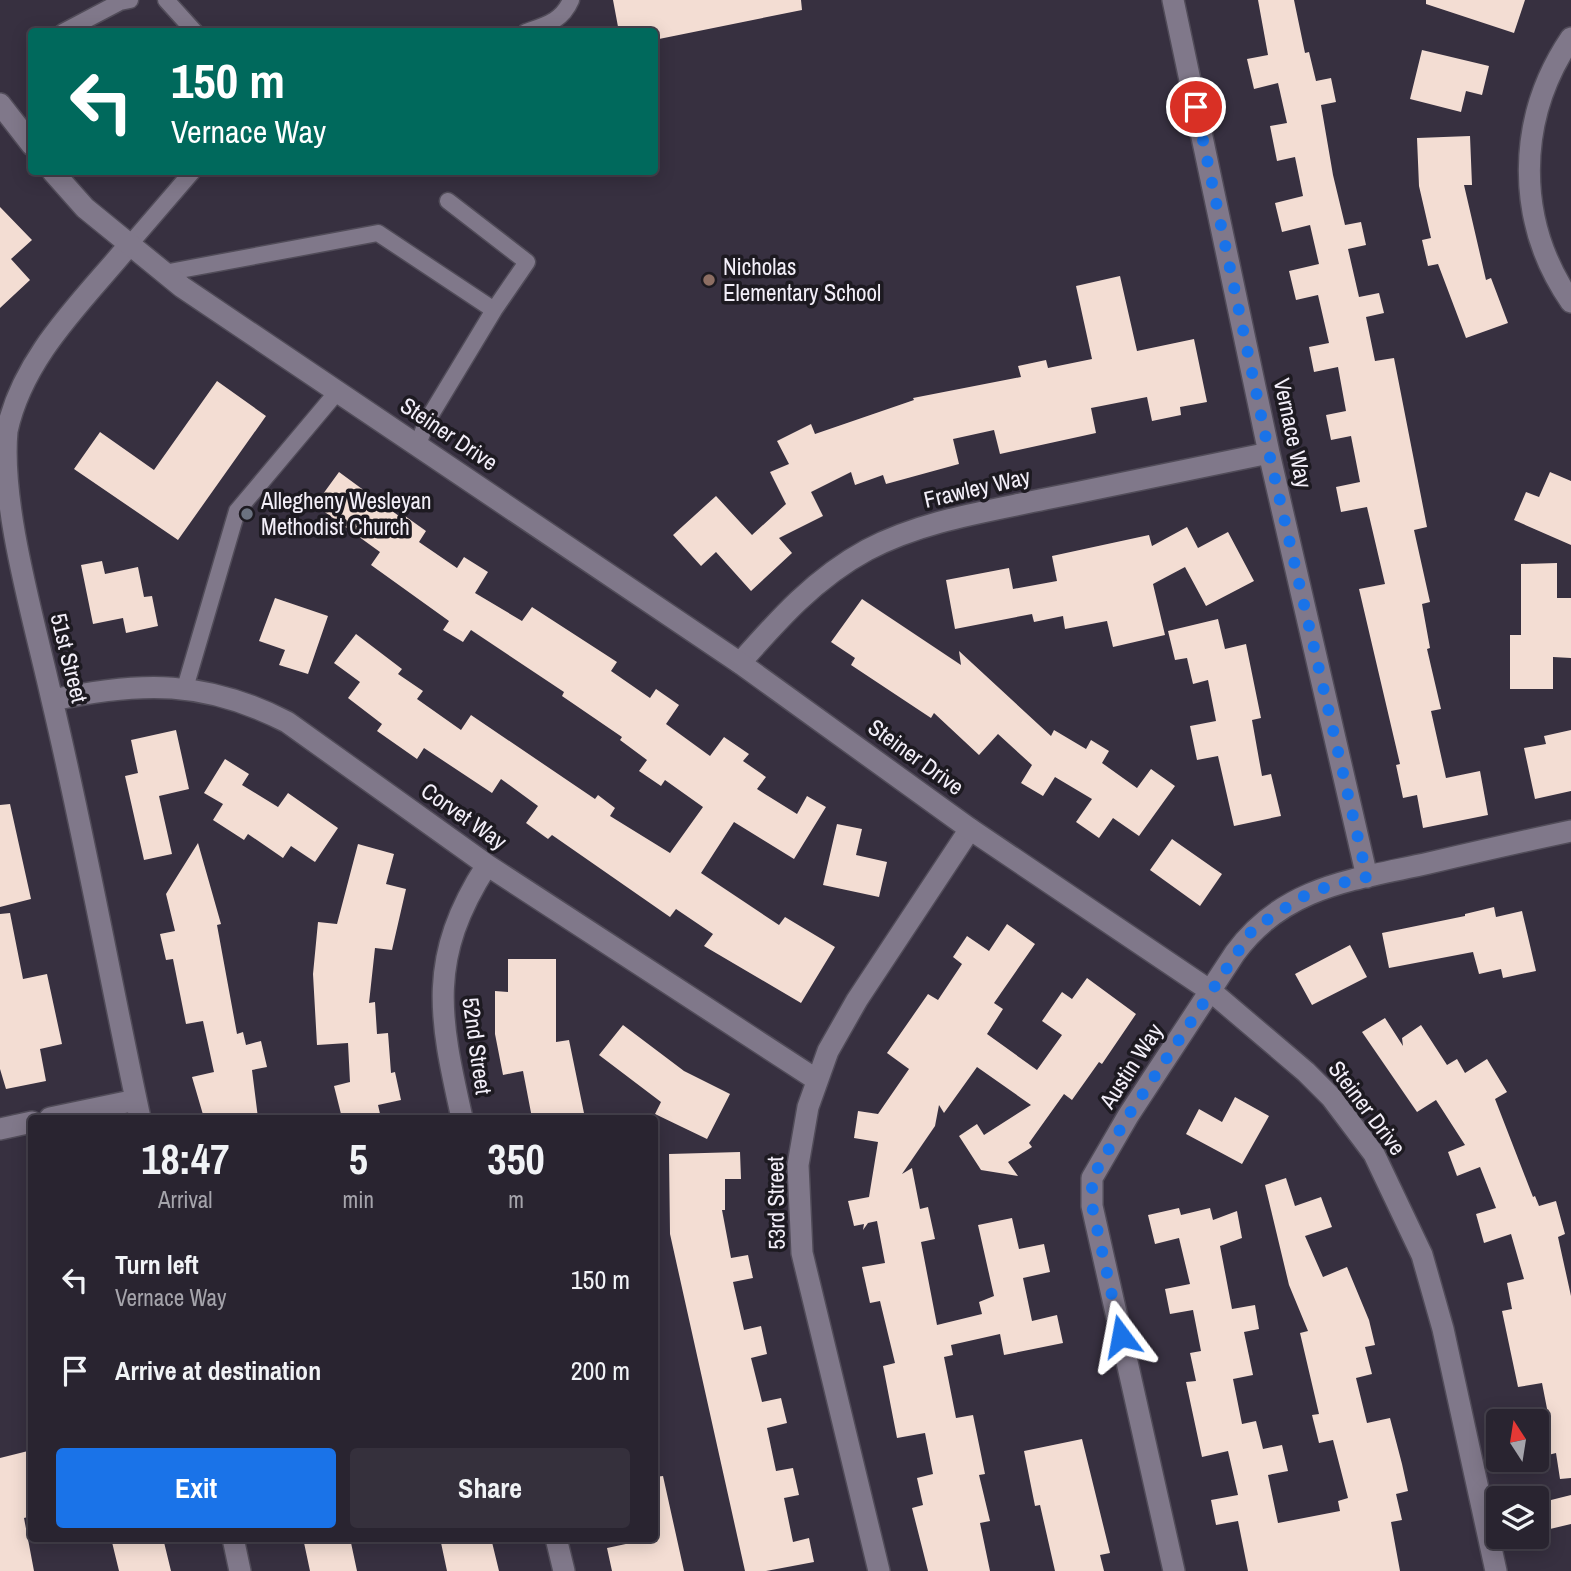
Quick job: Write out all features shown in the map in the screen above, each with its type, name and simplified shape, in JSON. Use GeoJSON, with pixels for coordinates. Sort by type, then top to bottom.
{"type":"FeatureCollection","features":[{"type":"Feature","properties":{"kind":"street","name":"Vernace Way"},"geometry":{"type":"LineString","coordinates":[[1173,0],[1269,453],[1367,877]]}},
{"type":"Feature","properties":{"kind":"street"},"geometry":{"type":"LineString","coordinates":[[1571,38],[1545,84],[1535,114],[1528,176],[1538,237],[1550,267],[1571,302]]}},
{"type":"Feature","properties":{"kind":"street"},"geometry":{"type":"LineString","coordinates":[[0,104],[28,140]]}},
{"type":"Feature","properties":{"kind":"street","name":"Steiner Drive"},"geometry":{"type":"LineString","coordinates":[[56,175],[85,208],[164,272],[337,392],[740,663],[970,829],[1212,992],[1280,1048],[1331,1097],[1374,1154],[1404,1211],[1422,1255],[1443,1329],[1496,1571]]}},
{"type":"Feature","properties":{"kind":"street","name":"51st Street"},"geometry":{"type":"LineString","coordinates":[[130,244],[40,352],[25,377],[6,432],[2,460],[7,517],[52,700],[138,1109]]}},
{"type":"Feature","properties":{"kind":"street","name":"Frawley Way"},"geometry":{"type":"LineString","coordinates":[[740,663],[817,584],[866,551],[902,534],[948,519],[1269,453]]}},
{"type":"Feature","properties":{"kind":"street","name":"Corvet Way"},"geometry":{"type":"LineString","coordinates":[[52,700],[121,687],[185,688],[235,699],[287,722],[488,865],[817,1080]]}},
{"type":"Feature","properties":{"kind":"street","name":"53rd Street"},"geometry":{"type":"LineString","coordinates":[[879,1571],[801,1243],[798,1165],[808,1107],[828,1051],[857,1000],[970,829]]}},
{"type":"Feature","properties":{"kind":"street","name":"Austin Way"},"geometry":{"type":"LineString","coordinates":[[1174,1571],[1092,1206],[1092,1178],[1128,1116],[1253,929],[1277,911],[1329,886],[1571,831]]}},
{"type":"Feature","properties":{"kind":"street","name":"52nd Street"},"geometry":{"type":"LineString","coordinates":[[461,1115],[442,1022],[444,967],[459,914],[488,865]]}},
{"type":"Feature","properties":{"kind":"street"},"geometry":{"type":"LineString","coordinates":[[79,1115],[138,1109]]}},
{"type":"Feature","properties":{"kind":"street"},"geometry":{"type":"LineString","coordinates":[[0,1129],[28,1123]]}},
{"type":"Feature","properties":{"kind":"street"},"geometry":{"type":"LineString","coordinates":[[234,1542],[240,1571]]}},
{"type":"Feature","properties":{"kind":"street"},"geometry":{"type":"LineString","coordinates":[[557,1542],[564,1571]]}},
{"type":"Feature","properties":{"kind":"lane"},"geometry":{"type":"LineString","coordinates":[[71,28],[120,2],[130,0]]}},
{"type":"Feature","properties":{"kind":"lane"},"geometry":{"type":"LineString","coordinates":[[166,0],[191,28]]}},
{"type":"Feature","properties":{"kind":"lane"},"geometry":{"type":"LineString","coordinates":[[538,28],[551,24],[566,11],[571,0]]}},
{"type":"Feature","properties":{"kind":"lane"},"geometry":{"type":"LineString","coordinates":[[130,244],[184,175]]}},
{"type":"Feature","properties":{"kind":"lane"},"geometry":{"type":"LineString","coordinates":[[418,444],[427,421],[494,310],[527,262],[448,201]]}},
{"type":"Feature","properties":{"kind":"lane"},"geometry":{"type":"LineString","coordinates":[[164,272],[377,233],[494,310]]}},
{"type":"Feature","properties":{"kind":"lane"},"geometry":{"type":"LineString","coordinates":[[185,688],[237,511],[337,392]]}},
{"type":"Feature","properties":{"kind":"building"},"geometry":{"type":"Polygon","coordinates":[[[613,0],[801,0],[802,10],[658,39],[658,28],[618,28],[613,0]]]}},
{"type":"Feature","properties":{"kind":"building"},"geometry":{"type":"Polygon","coordinates":[[[1258,0],[1294,0],[1305,53],[1309,52],[1316,81],[1331,78],[1336,102],[1321,105],[1333,175],[1345,225],[1361,222],[1366,245],[1348,249],[1359,297],[1379,293],[1384,313],[1366,317],[1375,361],[1394,358],[1427,527],[1414,530],[1430,602],[1422,604],[1430,648],[1427,649],[1441,709],[1431,711],[1446,778],[1480,771],[1488,815],[1423,828],[1417,795],[1403,798],[1396,765],[1400,764],[1359,589],[1385,584],[1367,507],[1341,512],[1336,487],[1360,482],[1351,436],[1331,440],[1326,415],[1346,411],[1338,367],[1314,372],[1309,347],[1329,343],[1318,295],[1296,300],[1289,271],[1319,264],[1310,225],[1282,232],[1275,203],[1303,196],[1295,157],[1277,161],[1270,126],[1287,123],[1278,83],[1254,89],[1247,59],[1268,55],[1258,0]]]}},
{"type":"Feature","properties":{"kind":"building"},"geometry":{"type":"Polygon","coordinates":[[[1426,0],[1525,0],[1514,33],[1426,4],[1426,0]]]}},
{"type":"Feature","properties":{"kind":"building"},"geometry":{"type":"Polygon","coordinates":[[[1422,50],[1489,66],[1482,95],[1466,91],[1461,112],[1410,99],[1422,50]]]}},
{"type":"Feature","properties":{"kind":"building"},"geometry":{"type":"Polygon","coordinates":[[[1470,136],[1472,185],[1464,185],[1486,280],[1491,278],[1508,323],[1466,338],[1438,264],[1428,266],[1422,240],[1431,238],[1419,186],[1417,138],[1470,136]]]}},
{"type":"Feature","properties":{"kind":"building"},"geometry":{"type":"Polygon","coordinates":[[[0,207],[32,240],[11,259],[30,280],[0,308],[0,207]]]}},
{"type":"Feature","properties":{"kind":"building"},"geometry":{"type":"Polygon","coordinates":[[[1120,276],[1137,351],[1194,339],[1207,402],[1180,407],[1181,415],[1152,421],[1147,397],[1091,408],[1096,433],[1000,454],[994,430],[953,439],[959,464],[886,484],[883,475],[855,485],[851,472],[811,492],[823,516],[779,538],[792,553],[751,591],[716,552],[701,566],[673,535],[716,496],[752,535],[786,504],[770,472],[789,464],[777,441],[811,424],[815,434],[914,400],[913,398],[1021,377],[1018,366],[1046,360],[1048,368],[1092,359],[1076,286],[1120,276]]]}},
{"type":"Feature","properties":{"kind":"building"},"geometry":{"type":"Polygon","coordinates":[[[217,381],[266,416],[178,540],[74,469],[100,432],[154,470],[217,381]]]}},
{"type":"Feature","properties":{"kind":"building"},"geometry":{"type":"Polygon","coordinates":[[[339,472],[403,519],[405,516],[426,531],[419,542],[457,568],[464,557],[488,572],[475,593],[522,621],[532,607],[617,662],[611,671],[650,698],[656,689],[679,705],[666,724],[710,756],[724,737],[749,754],[743,761],[766,777],[757,789],[797,814],[807,796],[826,807],[794,859],[734,822],[701,873],[779,925],[785,917],[835,947],[801,1003],[704,946],[713,934],[676,909],[670,917],[552,835],[548,839],[526,823],[538,806],[501,779],[492,793],[424,748],[417,759],[377,731],[382,724],[348,698],[360,682],[334,663],[356,634],[402,669],[398,674],[423,691],[417,699],[461,730],[471,715],[595,799],[598,795],[615,808],[610,816],[670,853],[703,807],[665,780],[661,786],[639,771],[647,760],[620,740],[622,737],[562,696],[564,692],[471,630],[463,642],[443,630],[449,621],[371,565],[380,552],[315,505],[339,472]]]}},
{"type":"Feature","properties":{"kind":"building"},"geometry":{"type":"Polygon","coordinates":[[[1550,472],[1571,481],[1571,545],[1514,520],[1526,492],[1539,497],[1550,472]]]}},
{"type":"Feature","properties":{"kind":"building"},"geometry":{"type":"Polygon","coordinates":[[[1187,527],[1198,548],[1228,532],[1254,581],[1206,606],[1185,567],[1153,584],[1165,635],[1113,647],[1107,621],[1065,629],[1063,616],[1034,622],[1032,614],[955,629],[946,580],[1009,568],[1013,589],[1057,581],[1052,556],[1149,535],[1152,546],[1187,527]]]}},
{"type":"Feature","properties":{"kind":"building"},"geometry":{"type":"Polygon","coordinates":[[[102,561],[105,574],[138,567],[144,597],[152,596],[158,626],[126,633],[123,618],[93,624],[81,565],[102,561]]]}},
{"type":"Feature","properties":{"kind":"building"},"geometry":{"type":"Polygon","coordinates":[[[1557,563],[1557,598],[1571,598],[1571,658],[1553,657],[1553,689],[1510,689],[1510,635],[1521,635],[1521,564],[1557,563]]]}},
{"type":"Feature","properties":{"kind":"building"},"geometry":{"type":"Polygon","coordinates":[[[275,598],[328,616],[308,674],[279,665],[285,650],[259,641],[275,598]]]}},
{"type":"Feature","properties":{"kind":"building"},"geometry":{"type":"Polygon","coordinates":[[[862,599],[961,665],[959,651],[1051,736],[1054,730],[1086,749],[1091,740],[1109,751],[1102,763],[1137,788],[1151,769],[1175,786],[1139,836],[1113,818],[1099,838],[1076,822],[1092,799],[1055,777],[1043,796],[1021,783],[1032,765],[998,734],[979,755],[934,713],[931,718],[851,665],[855,658],[831,642],[862,599]]]}},
{"type":"Feature","properties":{"kind":"building"},"geometry":{"type":"Polygon","coordinates":[[[1218,619],[1225,649],[1246,644],[1261,718],[1252,720],[1262,776],[1271,774],[1281,816],[1234,826],[1218,756],[1197,760],[1190,726],[1216,721],[1208,680],[1193,684],[1187,658],[1175,660],[1168,631],[1218,619]]]}},
{"type":"Feature","properties":{"kind":"building"},"geometry":{"type":"Polygon","coordinates":[[[176,730],[189,789],[159,796],[172,854],[144,860],[125,776],[138,773],[131,740],[176,730]]]}},
{"type":"Feature","properties":{"kind":"building"},"geometry":{"type":"Polygon","coordinates":[[[1571,730],[1571,791],[1535,799],[1524,748],[1546,744],[1544,736],[1571,730]]]}},
{"type":"Feature","properties":{"kind":"building"},"geometry":{"type":"Polygon","coordinates":[[[225,759],[249,774],[242,785],[278,807],[288,793],[338,828],[315,862],[291,846],[283,858],[248,834],[244,840],[213,820],[223,804],[204,793],[225,759]]]}},
{"type":"Feature","properties":{"kind":"building"},"geometry":{"type":"Polygon","coordinates":[[[10,804],[31,899],[0,907],[0,805],[10,804]]]}},
{"type":"Feature","properties":{"kind":"building"},"geometry":{"type":"Polygon","coordinates":[[[837,824],[862,829],[856,855],[887,862],[879,897],[823,885],[837,824]]]}},
{"type":"Feature","properties":{"kind":"building"},"geometry":{"type":"Polygon","coordinates":[[[1172,839],[1222,874],[1200,906],[1150,870],[1172,839]]]}},
{"type":"Feature","properties":{"kind":"building"},"geometry":{"type":"Polygon","coordinates":[[[198,843],[221,924],[217,925],[237,1034],[243,1032],[246,1045],[261,1041],[267,1067],[252,1070],[258,1115],[203,1115],[192,1077],[214,1072],[203,1021],[186,1024],[173,959],[166,960],[160,934],[175,931],[166,894],[198,843]]]}},
{"type":"Feature","properties":{"kind":"building"},"geometry":{"type":"Polygon","coordinates":[[[358,844],[394,854],[386,884],[406,889],[392,950],[375,948],[369,1003],[375,1002],[377,1034],[388,1033],[391,1073],[395,1072],[401,1100],[378,1105],[380,1115],[341,1115],[334,1086],[350,1082],[348,1043],[317,1045],[313,974],[318,922],[337,924],[358,844]]]}},
{"type":"Feature","properties":{"kind":"building"},"geometry":{"type":"Polygon","coordinates":[[[1494,907],[1496,917],[1522,911],[1536,971],[1503,978],[1501,969],[1479,974],[1473,952],[1389,968],[1382,933],[1465,916],[1494,907]]]}},
{"type":"Feature","properties":{"kind":"building"},"geometry":{"type":"Polygon","coordinates":[[[10,913],[23,979],[47,974],[62,1044],[40,1049],[46,1081],[6,1089],[0,1069],[0,914],[10,913]]]}},
{"type":"Feature","properties":{"kind":"building"},"geometry":{"type":"Polygon","coordinates":[[[1007,924],[1035,944],[994,1003],[1003,1009],[987,1034],[1037,1070],[1062,1035],[1042,1021],[1062,992],[1072,999],[1087,978],[1136,1014],[1102,1064],[1099,1062],[1072,1100],[1064,1094],[1029,1143],[1032,1147],[1008,1162],[1018,1176],[981,1170],[959,1136],[977,1124],[984,1135],[1031,1105],[977,1067],[944,1113],[939,1105],[935,1126],[902,1174],[912,1168],[920,1209],[928,1207],[935,1239],[921,1242],[937,1325],[982,1314],[979,1302],[994,1296],[978,1225],[1012,1218],[1019,1249],[1044,1244],[1050,1272],[1023,1278],[1032,1321],[1057,1315],[1063,1343],[1004,1355],[1000,1334],[951,1345],[953,1355],[944,1357],[956,1418],[973,1415],[985,1474],[979,1475],[990,1521],[980,1523],[990,1571],[928,1571],[912,1508],[923,1505],[917,1478],[933,1474],[925,1433],[897,1438],[883,1366],[895,1363],[880,1301],[870,1303],[862,1267],[885,1263],[877,1221],[868,1223],[863,1230],[864,1224],[854,1226],[848,1201],[869,1197],[878,1142],[854,1138],[858,1111],[878,1114],[909,1069],[887,1053],[928,994],[938,1000],[962,964],[953,957],[967,936],[989,951],[1007,924]]]}},
{"type":"Feature","properties":{"kind":"building"},"geometry":{"type":"Polygon","coordinates":[[[1350,945],[1367,977],[1312,1005],[1295,974],[1350,945]]]}},
{"type":"Feature","properties":{"kind":"building"},"geometry":{"type":"Polygon","coordinates":[[[508,959],[556,959],[556,1042],[569,1040],[584,1115],[531,1115],[523,1071],[503,1075],[495,1034],[495,991],[508,992],[508,959]]]}},
{"type":"Feature","properties":{"kind":"building"},"geometry":{"type":"Polygon","coordinates":[[[1385,1018],[1403,1046],[1402,1038],[1421,1025],[1447,1065],[1457,1059],[1465,1073],[1487,1059],[1507,1092],[1495,1099],[1533,1197],[1535,1196],[1539,1206],[1556,1201],[1565,1234],[1558,1237],[1571,1296],[1571,1478],[1560,1479],[1556,1453],[1549,1455],[1549,1409],[1542,1383],[1518,1387],[1502,1311],[1512,1309],[1507,1283],[1524,1279],[1511,1234],[1484,1243],[1476,1214],[1496,1208],[1480,1167],[1457,1176],[1448,1152],[1465,1145],[1436,1100],[1417,1112],[1362,1032],[1385,1018]]]}},
{"type":"Feature","properties":{"kind":"building"},"geometry":{"type":"Polygon","coordinates":[[[623,1025],[684,1071],[730,1094],[707,1139],[655,1114],[661,1102],[599,1055],[623,1025]]]}},
{"type":"Feature","properties":{"kind":"building"},"geometry":{"type":"Polygon","coordinates":[[[1235,1097],[1269,1116],[1242,1164],[1186,1134],[1199,1109],[1222,1122],[1235,1097]]]}},
{"type":"Feature","properties":{"kind":"building"},"geometry":{"type":"Polygon","coordinates":[[[740,1152],[741,1179],[725,1179],[725,1210],[722,1210],[731,1258],[748,1255],[753,1278],[733,1282],[744,1330],[761,1326],[767,1354],[751,1358],[762,1402],[781,1398],[787,1423],[767,1428],[776,1471],[793,1468],[799,1495],[784,1498],[793,1542],[809,1538],[814,1562],[766,1571],[745,1571],[670,1234],[669,1154],[740,1152]]]}},
{"type":"Feature","properties":{"kind":"building"},"geometry":{"type":"Polygon","coordinates":[[[1286,1178],[1295,1206],[1321,1197],[1332,1227],[1305,1236],[1323,1277],[1347,1267],[1369,1320],[1375,1345],[1365,1347],[1372,1374],[1356,1378],[1367,1423],[1390,1418],[1402,1464],[1408,1491],[1396,1494],[1402,1520],[1391,1522],[1400,1571],[1248,1571],[1238,1521],[1216,1525],[1211,1500],[1238,1495],[1228,1451],[1202,1457],[1186,1382],[1196,1381],[1190,1353],[1201,1351],[1193,1310],[1170,1314],[1165,1289],[1190,1284],[1179,1238],[1155,1244],[1148,1215],[1179,1208],[1181,1215],[1210,1208],[1213,1220],[1237,1211],[1242,1238],[1220,1246],[1232,1309],[1255,1305],[1259,1329],[1244,1332],[1253,1375],[1233,1379],[1242,1424],[1256,1421],[1263,1449],[1282,1445],[1288,1471],[1268,1475],[1278,1523],[1340,1511],[1338,1501],[1348,1498],[1333,1440],[1319,1443],[1312,1415],[1319,1414],[1300,1333],[1308,1331],[1289,1285],[1265,1185],[1286,1178]]]}},
{"type":"Feature","properties":{"kind":"building"},"geometry":{"type":"Polygon","coordinates":[[[1082,1439],[1110,1553],[1100,1555],[1104,1571],[1055,1571],[1040,1505],[1035,1506],[1024,1451],[1082,1439]]]}},
{"type":"Feature","properties":{"kind":"building"},"geometry":{"type":"Polygon","coordinates":[[[28,1451],[28,1517],[24,1518],[34,1571],[0,1571],[0,1458],[28,1451]]]}},
{"type":"Feature","properties":{"kind":"building"},"geometry":{"type":"Polygon","coordinates":[[[663,1476],[684,1571],[612,1571],[607,1548],[635,1542],[658,1542],[658,1477],[663,1476]]]}},
{"type":"Feature","properties":{"kind":"building"},"geometry":{"type":"Polygon","coordinates":[[[1571,1495],[1571,1524],[1550,1529],[1549,1500],[1571,1495]]]}},
{"type":"Feature","properties":{"kind":"building"},"geometry":{"type":"Polygon","coordinates":[[[112,1542],[164,1542],[171,1571],[119,1571],[112,1542]]]}},
{"type":"Feature","properties":{"kind":"building"},"geometry":{"type":"Polygon","coordinates":[[[304,1542],[351,1542],[357,1571],[310,1571],[304,1542]]]}},
{"type":"Feature","properties":{"kind":"building"},"geometry":{"type":"Polygon","coordinates":[[[441,1542],[492,1542],[499,1571],[447,1571],[441,1542]]]}},
{"type":"Feature","properties":{"kind":"place","name":"Nicholas Elementary School"},"geometry":{"type":"Point","coordinates":[709,280]}},
{"type":"Feature","properties":{"kind":"place","name":"Allegheny Wesleyan Methodist Church"},"geometry":{"type":"Point","coordinates":[247,514]}},
{"type":"Feature","properties":{"kind":"route"},"geometry":{"type":"LineString","coordinates":[[1121,1336],[1092,1206],[1092,1178],[1128,1116],[1253,929],[1302,897],[1329,886],[1367,877],[1269,453],[1196,107]]}}]}
